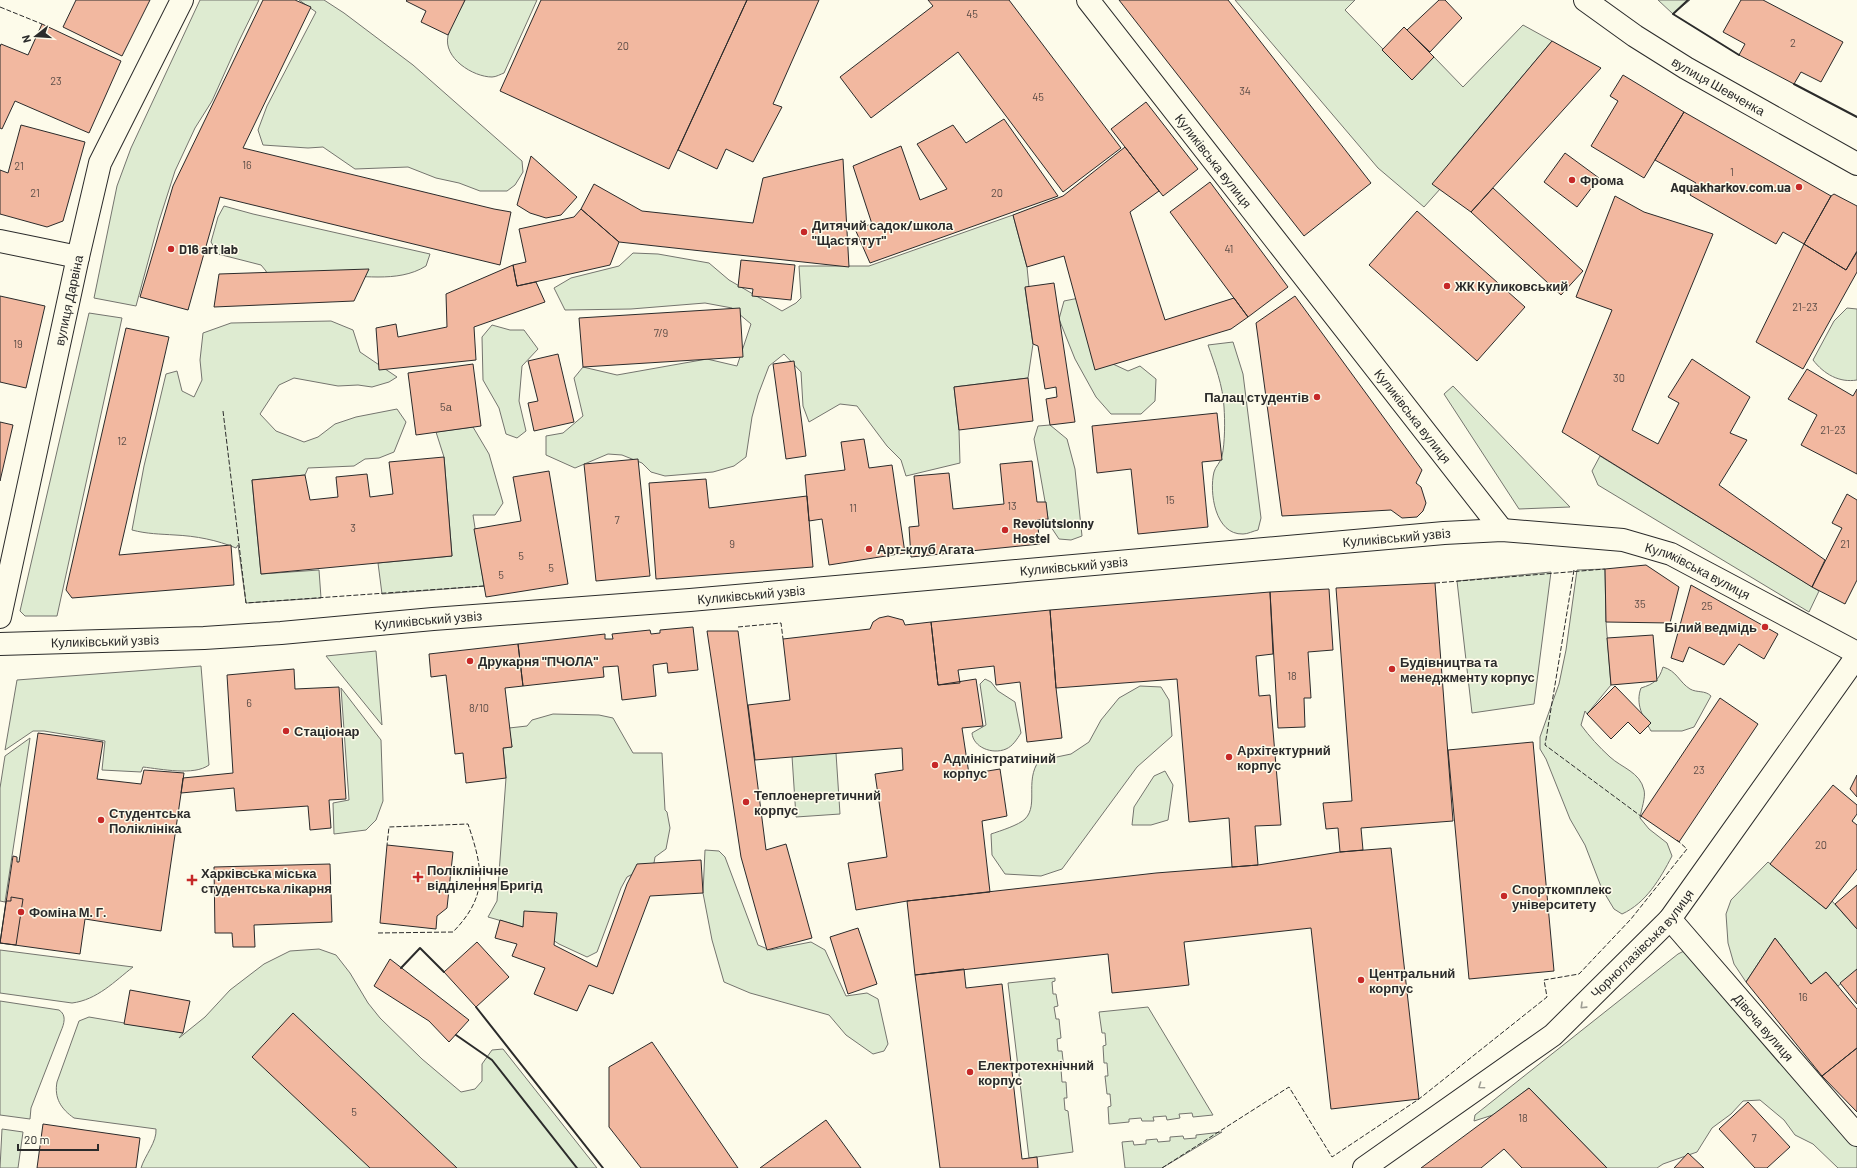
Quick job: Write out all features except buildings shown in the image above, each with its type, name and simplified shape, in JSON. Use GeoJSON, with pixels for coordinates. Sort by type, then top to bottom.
{"type":"FeatureCollection","features":[{"type":"Feature","properties":{"kind":"street","name":"вулиця Дарвіна"},"geometry":{"type":"LineString","coordinates":[[0,617],[78,257],[100,163],[182,0]]}},
{"type":"Feature","properties":{"kind":"street","name":"Куликівська вулиця"},"geometry":{"type":"LineString","coordinates":[[1088,0],[1502,530],[1623,540],[1671,554],[1857,655]]}},
{"type":"Feature","properties":{"kind":"street","name":"вулиця Шевченка"},"geometry":{"type":"LineString","coordinates":[[1585,0],[1635,36],[1686,68],[1857,164]]}},
{"type":"Feature","properties":{"kind":"street"},"geometry":{"type":"LineString","coordinates":[[0,240],[78,257]]}},
{"type":"Feature","properties":{"kind":"street","name":"Куликівський узвіз"},"geometry":{"type":"LineString","coordinates":[[0,644],[204,638],[281,633],[425,619],[683,601],[1444,532],[1502,530]]}},
{"type":"Feature","properties":{"kind":"street","name":"Чорноглазівська вулиця"},"geometry":{"type":"LineString","coordinates":[[1364,1168],[1553,1034],[1670,919],[1857,655]]}},
{"type":"Feature","properties":{"kind":"street","name":"Дівоча вулиця"},"geometry":{"type":"LineString","coordinates":[[1670,919],[1857,1135]]}},
{"type":"Feature","properties":{"kind":"green space"},"geometry":{"type":"Polygon","coordinates":[[[200,0],[259,0],[212,101],[195,128],[175,171],[159,221],[136,306],[94,298],[117,186],[131,148],[200,0]]]}},
{"type":"Feature","properties":{"kind":"green space"},"geometry":{"type":"Polygon","coordinates":[[[299,0],[324,0],[344,13],[413,65],[522,161],[523,172],[515,185],[507,191],[480,191],[459,183],[436,178],[408,167],[355,169],[323,147],[308,148],[263,145],[258,130],[267,106],[316,12],[299,0]]]}},
{"type":"Feature","properties":{"kind":"green space"},"geometry":{"type":"Polygon","coordinates":[[[465,0],[537,0],[504,73],[492,77],[476,74],[461,65],[450,52],[448,44],[449,31],[465,0]]]}},
{"type":"Feature","properties":{"kind":"green space"},"geometry":{"type":"Polygon","coordinates":[[[1235,0],[1355,0],[1345,10],[1412,79],[1434,57],[1463,87],[1523,25],[1552,41],[1451,161],[1457,170],[1424,207],[1378,168],[1235,0]]]}},
{"type":"Feature","properties":{"kind":"green space"},"geometry":{"type":"Polygon","coordinates":[[[1658,0],[1690,0],[1673,14],[1658,0]]]}},
{"type":"Feature","properties":{"kind":"green space"},"geometry":{"type":"Polygon","coordinates":[[[224,206],[253,214],[430,254],[426,266],[415,272],[403,275],[391,277],[327,276],[270,284],[266,271],[261,265],[218,254],[211,242],[218,217],[224,206]]]}},
{"type":"Feature","properties":{"kind":"green space"},"geometry":{"type":"Polygon","coordinates":[[[1013,215],[1027,267],[1029,287],[1025,288],[1033,344],[1028,378],[954,387],[959,430],[960,463],[906,476],[901,460],[887,446],[857,406],[840,404],[809,422],[803,406],[801,372],[784,354],[769,366],[758,395],[752,417],[746,457],[734,466],[713,472],[665,476],[651,472],[642,463],[622,455],[608,454],[575,468],[546,455],[546,436],[563,433],[583,416],[574,378],[583,367],[617,375],[707,359],[737,366],[751,324],[732,308],[705,303],[631,309],[565,310],[554,288],[571,278],[619,266],[633,253],[658,254],[709,263],[729,280],[782,311],[796,303],[801,298],[799,266],[869,266],[1013,215]]]}},
{"type":"Feature","properties":{"kind":"green space"},"geometry":{"type":"Polygon","coordinates":[[[1079,298],[1100,358],[1128,371],[1140,366],[1156,379],[1155,401],[1141,414],[1111,414],[1096,397],[1075,359],[1059,319],[1064,301],[1079,298]]]}},
{"type":"Feature","properties":{"kind":"green space"},"geometry":{"type":"Polygon","coordinates":[[[1847,308],[1857,309],[1857,380],[1850,381],[1838,379],[1832,376],[1817,365],[1813,360],[1834,321],[1847,308]]]}},
{"type":"Feature","properties":{"kind":"green space"},"geometry":{"type":"Polygon","coordinates":[[[89,313],[122,318],[57,616],[25,616],[20,611],[89,313]]]}},
{"type":"Feature","properties":{"kind":"green space"},"geometry":{"type":"Polygon","coordinates":[[[331,321],[353,330],[360,352],[397,377],[389,382],[372,387],[358,385],[338,386],[294,378],[279,385],[260,414],[276,431],[304,442],[318,437],[335,424],[356,417],[397,409],[406,422],[394,452],[379,458],[365,459],[354,466],[308,468],[305,475],[252,480],[261,574],[319,570],[321,598],[246,603],[238,545],[236,548],[199,537],[148,533],[132,530],[144,466],[166,374],[177,371],[182,391],[194,397],[202,380],[200,360],[203,333],[231,323],[331,321]]]}},
{"type":"Feature","properties":{"kind":"green space"},"geometry":{"type":"Polygon","coordinates":[[[492,325],[510,330],[524,330],[538,349],[522,366],[519,401],[526,431],[517,438],[506,434],[499,408],[483,380],[482,337],[492,325]]]}},
{"type":"Feature","properties":{"kind":"green space"},"geometry":{"type":"Polygon","coordinates":[[[1233,342],[1243,374],[1261,518],[1258,530],[1247,534],[1234,532],[1226,528],[1216,511],[1212,490],[1214,472],[1223,451],[1225,419],[1220,383],[1208,345],[1233,342]]]}},
{"type":"Feature","properties":{"kind":"green space"},"geometry":{"type":"Polygon","coordinates":[[[1453,386],[1570,507],[1519,509],[1444,394],[1453,386]]]}},
{"type":"Feature","properties":{"kind":"green space"},"geometry":{"type":"Polygon","coordinates":[[[1050,425],[1067,439],[1075,469],[1082,536],[1071,540],[1059,539],[1049,524],[1034,439],[1038,426],[1050,425]]]}},
{"type":"Feature","properties":{"kind":"green space"},"geometry":{"type":"Polygon","coordinates":[[[473,427],[489,454],[503,503],[495,515],[473,515],[484,586],[382,594],[378,563],[452,556],[444,457],[436,432],[473,427]]]}},
{"type":"Feature","properties":{"kind":"green space"},"geometry":{"type":"Polygon","coordinates":[[[1600,456],[1819,591],[1809,612],[1598,485],[1592,471],[1600,456]]]}},
{"type":"Feature","properties":{"kind":"green space"},"geometry":{"type":"Polygon","coordinates":[[[1605,569],[1606,622],[1611,685],[1587,714],[1585,711],[1581,725],[1606,753],[1639,779],[1644,790],[1644,800],[1640,818],[1649,829],[1667,843],[1672,856],[1652,890],[1638,904],[1622,914],[1614,909],[1602,889],[1585,845],[1570,819],[1546,759],[1540,749],[1540,737],[1559,684],[1566,650],[1577,570],[1605,569]]]}},
{"type":"Feature","properties":{"kind":"green space"},"geometry":{"type":"Polygon","coordinates":[[[1551,572],[1534,704],[1472,713],[1457,581],[1551,572]]]}},
{"type":"Feature","properties":{"kind":"green space"},"geometry":{"type":"Polygon","coordinates":[[[376,651],[382,725],[326,656],[376,651]]]}},
{"type":"Feature","properties":{"kind":"green space"},"geometry":{"type":"Polygon","coordinates":[[[201,666],[209,765],[203,768],[177,771],[143,767],[141,772],[102,770],[105,741],[44,731],[33,731],[5,750],[17,680],[201,666]]]}},
{"type":"Feature","properties":{"kind":"green space"},"geometry":{"type":"Polygon","coordinates":[[[1663,667],[1672,671],[1690,689],[1709,694],[1711,696],[1694,727],[1682,731],[1651,731],[1645,721],[1639,705],[1639,694],[1641,688],[1655,681],[1660,675],[1663,667]]]}},
{"type":"Feature","properties":{"kind":"green space"},"geometry":{"type":"Polygon","coordinates":[[[985,679],[991,682],[998,691],[1015,702],[1021,733],[1011,746],[1001,751],[984,748],[980,746],[973,738],[972,733],[986,725],[980,684],[985,679]]]}},
{"type":"Feature","properties":{"kind":"green space"},"geometry":{"type":"Polygon","coordinates":[[[1140,686],[1161,687],[1169,700],[1172,736],[1137,767],[1062,869],[1041,876],[1005,874],[992,855],[991,834],[1009,828],[1025,819],[1029,813],[1031,806],[1033,773],[1037,764],[1043,756],[1052,758],[1071,754],[1089,742],[1101,720],[1119,698],[1140,686]]]}},
{"type":"Feature","properties":{"kind":"green space"},"geometry":{"type":"Polygon","coordinates":[[[341,688],[381,740],[383,801],[376,820],[366,830],[334,834],[333,803],[349,800],[341,688]]]}},
{"type":"Feature","properties":{"kind":"green space"},"geometry":{"type":"Polygon","coordinates":[[[553,714],[599,715],[613,718],[633,753],[662,753],[665,810],[667,812],[670,828],[666,849],[655,857],[654,863],[627,877],[621,888],[597,952],[587,957],[559,944],[524,921],[523,927],[488,917],[497,901],[506,778],[503,748],[512,747],[509,728],[527,726],[532,720],[553,714]]]}},
{"type":"Feature","properties":{"kind":"green space"},"geometry":{"type":"Polygon","coordinates":[[[30,738],[5,902],[0,901],[0,788],[5,756],[30,738]]]}},
{"type":"Feature","properties":{"kind":"green space"},"geometry":{"type":"Polygon","coordinates":[[[836,753],[840,814],[796,817],[792,756],[836,753]]]}},
{"type":"Feature","properties":{"kind":"green space"},"geometry":{"type":"Polygon","coordinates":[[[1165,771],[1173,785],[1168,820],[1151,825],[1132,825],[1134,807],[1154,776],[1165,771]]]}},
{"type":"Feature","properties":{"kind":"green space"},"geometry":{"type":"Polygon","coordinates":[[[705,850],[719,851],[725,857],[758,945],[770,950],[811,942],[825,950],[846,996],[867,993],[878,999],[888,1044],[884,1051],[873,1054],[846,1035],[829,1015],[750,993],[724,982],[712,940],[703,893],[705,850]]]}},
{"type":"Feature","properties":{"kind":"green space"},"geometry":{"type":"Polygon","coordinates":[[[1768,862],[1826,909],[1832,901],[1857,929],[1857,970],[1838,986],[1826,972],[1811,984],[1775,938],[1746,982],[1734,964],[1728,943],[1726,914],[1731,900],[1768,862]]]}},
{"type":"Feature","properties":{"kind":"green space"},"geometry":{"type":"Polygon","coordinates":[[[319,949],[336,955],[350,973],[368,1003],[380,1018],[422,1059],[461,1092],[475,1089],[482,1081],[482,1064],[492,1050],[503,1049],[597,1168],[141,1168],[155,1139],[156,1129],[74,1118],[62,1107],[56,1088],[57,1082],[79,1021],[89,1017],[183,1033],[179,1038],[205,1017],[230,990],[264,964],[290,951],[319,949]]]}},
{"type":"Feature","properties":{"kind":"green space"},"geometry":{"type":"Polygon","coordinates":[[[0,950],[133,967],[98,994],[72,1003],[0,993],[0,950]]]}},
{"type":"Feature","properties":{"kind":"green space"},"geometry":{"type":"Polygon","coordinates":[[[1684,951],[1857,1143],[1857,1168],[1838,1168],[1813,1144],[1795,1135],[1784,1120],[1760,1100],[1743,1101],[1731,1114],[1712,1128],[1697,1152],[1663,1164],[1657,1168],[1607,1168],[1529,1088],[1496,1114],[1474,1121],[1475,1115],[1678,954],[1684,951]]]}},
{"type":"Feature","properties":{"kind":"green space"},"geometry":{"type":"Polygon","coordinates":[[[1055,978],[1055,981],[1052,982],[1053,994],[1056,994],[1058,1006],[1054,1007],[1056,1019],[1059,1019],[1061,1038],[1057,1039],[1058,1051],[1062,1051],[1064,1069],[1061,1069],[1062,1082],[1066,1082],[1067,1098],[1064,1098],[1065,1110],[1068,1111],[1073,1152],[1029,1158],[1008,983],[1055,978]]]}},
{"type":"Feature","properties":{"kind":"green space"},"geometry":{"type":"Polygon","coordinates":[[[0,1001],[59,1010],[62,1012],[64,1017],[64,1023],[31,1108],[30,1119],[0,1115],[0,1001]]]}},
{"type":"Feature","properties":{"kind":"green space"},"geometry":{"type":"Polygon","coordinates":[[[1148,1007],[1213,1115],[1193,1117],[1192,1113],[1179,1114],[1180,1118],[1167,1120],[1166,1116],[1153,1117],[1154,1121],[1142,1121],[1141,1118],[1129,1119],[1129,1122],[1109,1124],[1108,1107],[1111,1106],[1110,1094],[1107,1094],[1105,1076],[1108,1076],[1107,1063],[1104,1063],[1103,1046],[1106,1045],[1105,1033],[1102,1033],[1099,1012],[1148,1007]]]}},
{"type":"Feature","properties":{"kind":"green space"},"geometry":{"type":"Polygon","coordinates":[[[2,1129],[23,1132],[18,1168],[0,1168],[2,1129]]]}},
{"type":"Feature","properties":{"kind":"green space"},"geometry":{"type":"Polygon","coordinates":[[[1222,1132],[1162,1168],[1125,1168],[1122,1142],[1133,1141],[1134,1145],[1146,1144],[1146,1140],[1157,1139],[1158,1142],[1170,1141],[1170,1137],[1183,1136],[1184,1139],[1196,1138],[1196,1135],[1222,1132]]]}},
{"type":"Feature","properties":{"kind":"fence"},"geometry":{"type":"LineString","coordinates":[[0,7],[42,24]]}},
{"type":"Feature","properties":{"kind":"fence"},"geometry":{"type":"LineString","coordinates":[[223,411],[246,603],[484,586]]}},
{"type":"Feature","properties":{"kind":"fence"},"geometry":{"type":"LineString","coordinates":[[1435,583],[1605,569]]}},
{"type":"Feature","properties":{"kind":"fence"},"geometry":{"type":"LineString","coordinates":[[1574,570],[1545,745],[1642,817]]}},
{"type":"Feature","properties":{"kind":"fence"},"geometry":{"type":"LineString","coordinates":[[738,627],[781,623],[783,639]]}},
{"type":"Feature","properties":{"kind":"fence"},"geometry":{"type":"LineString","coordinates":[[378,933],[453,932],[465,919],[473,906],[478,893],[480,881],[477,855],[468,824],[389,827],[387,845]]}},
{"type":"Feature","properties":{"kind":"fence"},"geometry":{"type":"LineString","coordinates":[[1162,1168],[1289,1087],[1332,1157],[1419,1099],[1547,997],[1544,980],[1579,974],[1631,919],[1687,849],[1677,840]]}},
{"type":"Feature","properties":{"kind":"wall"},"geometry":{"type":"LineString","coordinates":[[1688,0],[1673,14],[1739,55]]}},
{"type":"Feature","properties":{"kind":"wall"},"geometry":{"type":"LineString","coordinates":[[1794,84],[1857,117]]}},
{"type":"Feature","properties":{"kind":"wall"},"geometry":{"type":"LineString","coordinates":[[401,968],[420,948],[444,972]]}},
{"type":"Feature","properties":{"kind":"wall"},"geometry":{"type":"LineString","coordinates":[[476,1007],[603,1168]]}},
{"type":"Feature","properties":{"kind":"wall"},"geometry":{"type":"LineString","coordinates":[[456,1035],[492,1060],[577,1168]]}},
{"type":"Feature","properties":{"kind":"place","name":"Фрома"},"geometry":{"type":"Point","coordinates":[1572,180]}},
{"type":"Feature","properties":{"kind":"place","name":"Aquakharkov.com.ua"},"geometry":{"type":"Point","coordinates":[1799,187]}},
{"type":"Feature","properties":{"kind":"place","name":"Дитячий садок/школа \"Щастя тут\""},"geometry":{"type":"Point","coordinates":[804,232]}},
{"type":"Feature","properties":{"kind":"place","name":"D16 art lab"},"geometry":{"type":"Point","coordinates":[171,249]}},
{"type":"Feature","properties":{"kind":"place","name":"ЖК Куликовський"},"geometry":{"type":"Point","coordinates":[1447,286]}},
{"type":"Feature","properties":{"kind":"place","name":"Палац студентів"},"geometry":{"type":"Point","coordinates":[1317,397]}},
{"type":"Feature","properties":{"kind":"place","name":"Revolutsionny Hostel"},"geometry":{"type":"Point","coordinates":[1005,530]}},
{"type":"Feature","properties":{"kind":"place","name":"Арт-клуб Агата"},"geometry":{"type":"Point","coordinates":[869,549]}},
{"type":"Feature","properties":{"kind":"place","name":"Білий ведмідь"},"geometry":{"type":"Point","coordinates":[1765,627]}},
{"type":"Feature","properties":{"kind":"place","name":"Друкарня \"ПЧОЛА\""},"geometry":{"type":"Point","coordinates":[470,661]}},
{"type":"Feature","properties":{"kind":"place","name":"Будівництва та менеджменту корпус"},"geometry":{"type":"Point","coordinates":[1392,669]}},
{"type":"Feature","properties":{"kind":"place","name":"Стаціонар"},"geometry":{"type":"Point","coordinates":[286,731]}},
{"type":"Feature","properties":{"kind":"place","name":"Архітектурний корпус"},"geometry":{"type":"Point","coordinates":[1229,757]}},
{"type":"Feature","properties":{"kind":"place","name":"Адміністратиіний корпус"},"geometry":{"type":"Point","coordinates":[935,765]}},
{"type":"Feature","properties":{"kind":"place","name":"Теплоенергетичний корпус"},"geometry":{"type":"Point","coordinates":[746,802]}},
{"type":"Feature","properties":{"kind":"place","name":"Студентська Поліклініка"},"geometry":{"type":"Point","coordinates":[101,820]}},
{"type":"Feature","properties":{"kind":"place","name":"Поліклінічне відділення Бригід"},"geometry":{"type":"Point","coordinates":[418,877]}},
{"type":"Feature","properties":{"kind":"place","name":"Харківська міська студентська лікарня"},"geometry":{"type":"Point","coordinates":[192,880]}},
{"type":"Feature","properties":{"kind":"place","name":"Спорткомплекс університету"},"geometry":{"type":"Point","coordinates":[1504,896]}},
{"type":"Feature","properties":{"kind":"place","name":"Фоміна М. Г."},"geometry":{"type":"Point","coordinates":[21,912]}},
{"type":"Feature","properties":{"kind":"place","name":"Центральний корпус"},"geometry":{"type":"Point","coordinates":[1361,980]}},
{"type":"Feature","properties":{"kind":"place","name":"Електротехнічний корпус"},"geometry":{"type":"Point","coordinates":[970,1072]}}]}
